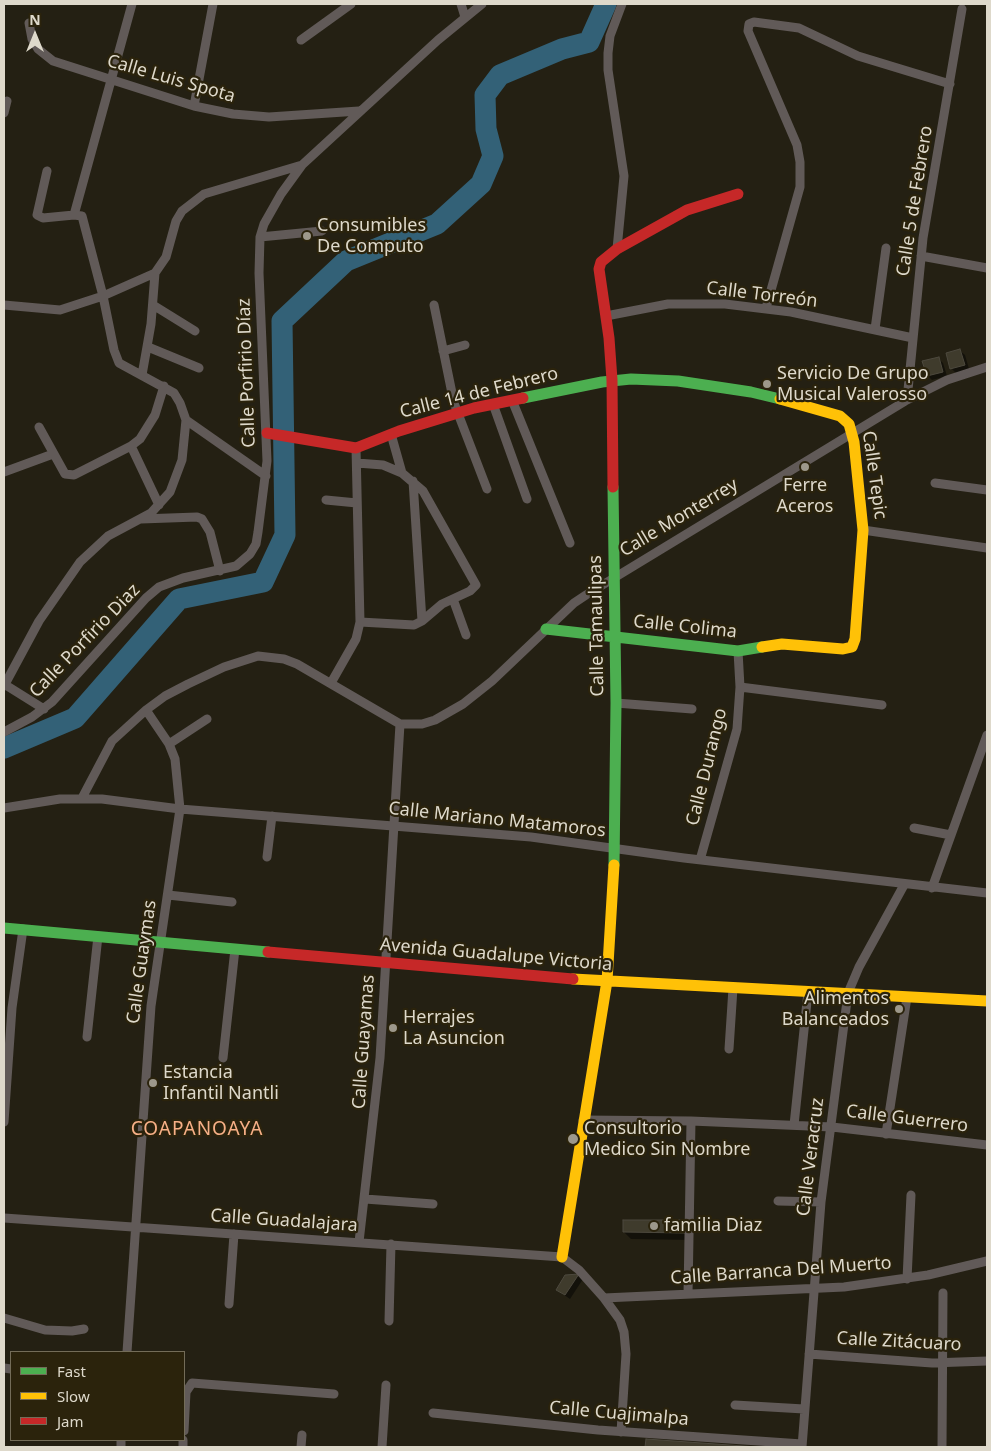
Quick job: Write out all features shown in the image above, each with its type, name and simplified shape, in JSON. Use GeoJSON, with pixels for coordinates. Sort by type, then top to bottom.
{"type":"FeatureCollection","features":[{"type":"Feature","properties":{"kind":"street"},"geometry":{"type":"LineString","coordinates":[[74,215],[132,4]]}},
{"type":"Feature","properties":{"kind":"street"},"geometry":{"type":"LineString","coordinates":[[194,106],[213,4]]}},
{"type":"Feature","properties":{"kind":"street"},"geometry":{"type":"LineString","coordinates":[[301,40],[350,4]]}},
{"type":"Feature","properties":{"kind":"street"},"geometry":{"type":"LineString","coordinates":[[461,4],[465,17]]}},
{"type":"Feature","properties":{"kind":"street","name":"Calle Porfirio Díaz"},"geometry":{"type":"LineString","coordinates":[[220,571],[243,561],[256,544],[266,476],[259,273],[260,236],[270,211],[302,165],[465,17],[482,4]]}},
{"type":"Feature","properties":{"kind":"street"},"geometry":{"type":"LineString","coordinates":[[617,249],[624,176],[608,70],[608,53],[610,36],[621,5]]}},
{"type":"Feature","properties":{"kind":"street","name":"Calle 5 de Febrero"},"geometry":{"type":"LineString","coordinates":[[907,400],[921,256],[962,9]]}},
{"type":"Feature","properties":{"kind":"street"},"geometry":{"type":"LineString","coordinates":[[766,308],[800,187],[801,174],[797,145],[748,32],[749,24],[754,22],[799,28],[858,56],[950,84]]}},
{"type":"Feature","properties":{"kind":"street","name":"Calle Luis Spota"},"geometry":{"type":"LineString","coordinates":[[28,23],[32,39],[38,48],[53,61],[194,106],[233,114],[260,116],[359,112]]}},
{"type":"Feature","properties":{"kind":"street"},"geometry":{"type":"LineString","coordinates":[[4,113],[7,101]]}},
{"type":"Feature","properties":{"kind":"street"},"geometry":{"type":"LineString","coordinates":[[142,375],[148,347],[155,273],[166,256],[176,221],[191,202],[204,194],[218,188],[302,165]]}},
{"type":"Feature","properties":{"kind":"street"},"geometry":{"type":"LineString","coordinates":[[44,710],[4,685],[39,621],[80,562],[108,536],[140,519],[159,506],[170,492],[180,470],[186,420],[174,393],[164,386],[126,368],[116,357],[84,220],[79,215],[43,218],[37,215],[47,171]]}},
{"type":"Feature","properties":{"kind":"street"},"geometry":{"type":"LineString","coordinates":[[617,249],[687,210],[738,194]]}},
{"type":"Feature","properties":{"kind":"street"},"geometry":{"type":"LineString","coordinates":[[260,236],[322,231]]}},
{"type":"Feature","properties":{"kind":"street"},"geometry":{"type":"LineString","coordinates":[[875,329],[886,248]]}},
{"type":"Feature","properties":{"kind":"street","name":"Calle Tamaulipas"},"geometry":{"type":"LineString","coordinates":[[562,1258],[607,981],[615,848],[616,703],[612,380],[599,269],[601,262],[617,249]]}},
{"type":"Feature","properties":{"kind":"street"},"geometry":{"type":"LineString","coordinates":[[921,256],[987,268]]}},
{"type":"Feature","properties":{"kind":"street"},"geometry":{"type":"LineString","coordinates":[[4,305],[60,310],[103,296],[155,273]]}},
{"type":"Feature","properties":{"kind":"street","name":"Calle Torreón"},"geometry":{"type":"LineString","coordinates":[[606,316],[648,306],[692,302],[766,308],[913,338]]}},
{"type":"Feature","properties":{"kind":"street"},"geometry":{"type":"LineString","coordinates":[[153,305],[194,331]]}},
{"type":"Feature","properties":{"kind":"street"},"geometry":{"type":"LineString","coordinates":[[434,305],[458,414],[487,489]]}},
{"type":"Feature","properties":{"kind":"street"},"geometry":{"type":"LineString","coordinates":[[443,351],[465,345]]}},
{"type":"Feature","properties":{"kind":"street"},"geometry":{"type":"LineString","coordinates":[[148,347],[199,368]]}},
{"type":"Feature","properties":{"kind":"street","name":"Calle Monterrey"},"geometry":{"type":"LineString","coordinates":[[400,724],[422,724],[463,704],[492,682],[574,604],[615,577],[907,400],[947,380],[987,366]]}},
{"type":"Feature","properties":{"kind":"street","name":"Calle 14 de Febrero"},"geometry":{"type":"LineString","coordinates":[[356,448],[391,434],[493,404],[612,380]]}},
{"type":"Feature","properties":{"kind":"street","name":"Calle Tepic"},"geometry":{"type":"LineString","coordinates":[[612,380],[678,381],[784,398],[840,416],[849,424],[853,432],[863,530],[987,548]]}},
{"type":"Feature","properties":{"kind":"street"},"geometry":{"type":"LineString","coordinates":[[39,427],[65,474],[74,475],[131,446],[144,434],[155,415],[164,386]]}},
{"type":"Feature","properties":{"kind":"street"},"geometry":{"type":"LineString","coordinates":[[512,400],[570,543]]}},
{"type":"Feature","properties":{"kind":"street"},"geometry":{"type":"LineString","coordinates":[[493,404],[527,499]]}},
{"type":"Feature","properties":{"kind":"street"},"geometry":{"type":"LineString","coordinates":[[186,420],[266,476]]}},
{"type":"Feature","properties":{"kind":"street"},"geometry":{"type":"LineString","coordinates":[[266,433],[356,448],[360,622],[356,639],[331,683]]}},
{"type":"Feature","properties":{"kind":"street"},"geometry":{"type":"LineString","coordinates":[[391,434],[402,473]]}},
{"type":"Feature","properties":{"kind":"street"},"geometry":{"type":"LineString","coordinates":[[131,446],[159,506]]}},
{"type":"Feature","properties":{"kind":"street"},"geometry":{"type":"LineString","coordinates":[[4,472],[53,454]]}},
{"type":"Feature","properties":{"kind":"street"},"geometry":{"type":"LineString","coordinates":[[357,463],[383,464],[402,473],[413,481],[433,506],[475,581],[475,588],[453,599],[422,621],[404,625],[360,622]]}},
{"type":"Feature","properties":{"kind":"street"},"geometry":{"type":"LineString","coordinates":[[413,481],[422,621]]}},
{"type":"Feature","properties":{"kind":"street"},"geometry":{"type":"LineString","coordinates":[[935,483],[987,490]]}},
{"type":"Feature","properties":{"kind":"street"},"geometry":{"type":"LineString","coordinates":[[326,500],[357,503]]}},
{"type":"Feature","properties":{"kind":"street"},"geometry":{"type":"LineString","coordinates":[[140,519],[188,517],[202,519],[210,532],[220,571]]}},
{"type":"Feature","properties":{"kind":"street","name":"Calle Colima"},"geometry":{"type":"LineString","coordinates":[[546,629],[738,651],[782,644],[844,649],[852,647],[855,639],[863,530]]}},
{"type":"Feature","properties":{"kind":"street","name":"Calle Porfirio Diaz"},"geometry":{"type":"LineString","coordinates":[[4,732],[44,710],[64,691],[146,598],[159,587],[183,578],[220,571]]}},
{"type":"Feature","properties":{"kind":"street"},"geometry":{"type":"LineString","coordinates":[[453,599],[466,635]]}},
{"type":"Feature","properties":{"kind":"street","name":"Calle Durango"},"geometry":{"type":"LineString","coordinates":[[700,860],[737,728],[740,687],[738,651]]}},
{"type":"Feature","properties":{"kind":"street"},"geometry":{"type":"LineString","coordinates":[[82,798],[112,741],[146,710],[165,696],[206,675],[237,662],[258,656],[284,659],[331,683],[400,724]]}},
{"type":"Feature","properties":{"kind":"street"},"geometry":{"type":"LineString","coordinates":[[740,687],[882,705]]}},
{"type":"Feature","properties":{"kind":"street"},"geometry":{"type":"LineString","coordinates":[[616,703],[692,709]]}},
{"type":"Feature","properties":{"kind":"street","name":"Calle Guaymas"},"geometry":{"type":"LineString","coordinates":[[127,1351],[151,1006],[159,941],[168,895],[180,809],[178,772],[168,744],[146,710]]}},
{"type":"Feature","properties":{"kind":"street"},"geometry":{"type":"LineString","coordinates":[[168,744],[207,719]]}},
{"type":"Feature","properties":{"kind":"street","name":"Calle Guayamas"},"geometry":{"type":"LineString","coordinates":[[360,1242],[377,1093],[400,724]]}},
{"type":"Feature","properties":{"kind":"street"},"geometry":{"type":"LineString","coordinates":[[932,888],[987,735]]}},
{"type":"Feature","properties":{"kind":"street","name":"Calle Mariano Matamoros"},"geometry":{"type":"LineString","coordinates":[[4,808],[60,799],[82,798],[180,809],[531,837],[700,860],[904,885],[987,893]]}},
{"type":"Feature","properties":{"kind":"street"},"geometry":{"type":"LineString","coordinates":[[268,857],[272,816]]}},
{"type":"Feature","properties":{"kind":"street"},"geometry":{"type":"LineString","coordinates":[[914,828],[951,835]]}},
{"type":"Feature","properties":{"kind":"street","name":"Calle Veracruz"},"geometry":{"type":"LineString","coordinates":[[802,1446],[821,1202],[848,993],[859,967],[904,885]]}},
{"type":"Feature","properties":{"kind":"street"},"geometry":{"type":"LineString","coordinates":[[168,895],[232,902]]}},
{"type":"Feature","properties":{"kind":"street","name":"Avenida Guadalupe Victoria"},"geometry":{"type":"LineString","coordinates":[[4,928],[159,941],[386,964],[607,981],[987,1001]]}},
{"type":"Feature","properties":{"kind":"street"},"geometry":{"type":"LineString","coordinates":[[4,1122],[12,1008],[23,929]]}},
{"type":"Feature","properties":{"kind":"street"},"geometry":{"type":"LineString","coordinates":[[87,1037],[98,936]]}},
{"type":"Feature","properties":{"kind":"street"},"geometry":{"type":"LineString","coordinates":[[223,1058],[234,949]]}},
{"type":"Feature","properties":{"kind":"street"},"geometry":{"type":"LineString","coordinates":[[729,1050],[733,988]]}},
{"type":"Feature","properties":{"kind":"street"},"geometry":{"type":"LineString","coordinates":[[794,1125],[808,992]]}},
{"type":"Feature","properties":{"kind":"street"},"geometry":{"type":"LineString","coordinates":[[886,1134],[907,997]]}},
{"type":"Feature","properties":{"kind":"street","name":"Calle Guerrero"},"geometry":{"type":"LineString","coordinates":[[583,1120],[691,1121],[832,1127],[987,1145]]}},
{"type":"Feature","properties":{"kind":"street"},"geometry":{"type":"LineString","coordinates":[[688,1294],[691,1121]]}},
{"type":"Feature","properties":{"kind":"street"},"geometry":{"type":"LineString","coordinates":[[907,1278],[911,1195]]}},
{"type":"Feature","properties":{"kind":"street"},"geometry":{"type":"LineString","coordinates":[[365,1199],[433,1204]]}},
{"type":"Feature","properties":{"kind":"street"},"geometry":{"type":"LineString","coordinates":[[778,1202],[821,1202]]}},
{"type":"Feature","properties":{"kind":"street","name":"Calle Guadalajara"},"geometry":{"type":"LineString","coordinates":[[4,1218],[391,1244],[562,1258]]}},
{"type":"Feature","properties":{"kind":"street"},"geometry":{"type":"LineString","coordinates":[[229,1304],[234,1234]]}},
{"type":"Feature","properties":{"kind":"street"},"geometry":{"type":"LineString","coordinates":[[389,1321],[391,1244]]}},
{"type":"Feature","properties":{"kind":"street"},"geometry":{"type":"LineString","coordinates":[[562,1258],[579,1270],[604,1298],[620,1320],[626,1343],[620,1432]]}},
{"type":"Feature","properties":{"kind":"street","name":"Calle Barranca Del Muerto"},"geometry":{"type":"LineString","coordinates":[[604,1298],[814,1288],[907,1278],[987,1261]]}},
{"type":"Feature","properties":{"kind":"street"},"geometry":{"type":"LineString","coordinates":[[942,1447],[943,1293]]}},
{"type":"Feature","properties":{"kind":"street"},"geometry":{"type":"LineString","coordinates":[[4,1318],[51,1331],[84,1329]]}},
{"type":"Feature","properties":{"kind":"street","name":"Calle Zitácuaro"},"geometry":{"type":"LineString","coordinates":[[809,1354],[944,1363],[987,1361]]}},
{"type":"Feature","properties":{"kind":"street"},"geometry":{"type":"LineString","coordinates":[[185,1411],[186,1392],[192,1383],[334,1394]]}},
{"type":"Feature","properties":{"kind":"street"},"geometry":{"type":"LineString","coordinates":[[382,1447],[386,1385]]}},
{"type":"Feature","properties":{"kind":"street"},"geometry":{"type":"LineString","coordinates":[[735,1405],[804,1410]]}},
{"type":"Feature","properties":{"kind":"street","name":"Calle Cuajimalpa"},"geometry":{"type":"LineString","coordinates":[[433,1413],[620,1432],[802,1446]]}},
{"type":"Feature","properties":{"kind":"street"},"geometry":{"type":"LineString","coordinates":[[301,1447],[302,1435]]}},
{"type":"Feature","properties":{"kind":"building"},"geometry":{"type":"Polygon","coordinates":[[[960,349],[965,365],[950,369],[946,353],[960,349]]]}},
{"type":"Feature","properties":{"kind":"building"},"geometry":{"type":"Polygon","coordinates":[[[939,357],[943,372],[927,376],[922,361],[939,357]]]}},
{"type":"Feature","properties":{"kind":"building","name":"familia Diaz"},"geometry":{"type":"Polygon","coordinates":[[[623,1220],[687,1220],[685,1233],[623,1232],[623,1220]]]}},
{"type":"Feature","properties":{"kind":"building"},"geometry":{"type":"Polygon","coordinates":[[[579,1274],[565,1295],[556,1290],[565,1275],[579,1274]]]}},
{"type":"Feature","properties":{"kind":"building"},"geometry":{"type":"Polygon","coordinates":[[[646,1439],[757,1447],[645,1447],[646,1439]]]}},
{"type":"Feature","properties":{"kind":"waterway"},"geometry":{"type":"LineString","coordinates":[[4,748],[75,718],[179,599],[263,582],[285,535],[282,321],[346,261],[437,224],[481,184],[493,156],[486,129],[485,95],[500,75],[562,49],[589,42],[606,4]]}},
{"type":"Feature","properties":{"kind":"traffic: fast"},"geometry":{"type":"LineString","coordinates":[[523,398],[602,382],[631,379],[678,381],[751,392],[780,399]]}},
{"type":"Feature","properties":{"kind":"traffic: fast"},"geometry":{"type":"LineString","coordinates":[[613,487],[616,703],[614,865]]}},
{"type":"Feature","properties":{"kind":"traffic: fast"},"geometry":{"type":"LineString","coordinates":[[546,629],[738,651],[762,647]]}},
{"type":"Feature","properties":{"kind":"traffic: fast"},"geometry":{"type":"LineString","coordinates":[[4,928],[268,952]]}},
{"type":"Feature","properties":{"kind":"traffic: slow"},"geometry":{"type":"LineString","coordinates":[[762,647],[782,644],[843,649],[852,647],[855,639],[863,530],[854,442],[849,424],[840,416],[780,399]]}},
{"type":"Feature","properties":{"kind":"traffic: slow"},"geometry":{"type":"LineString","coordinates":[[562,1257],[607,981],[614,865]]}},
{"type":"Feature","properties":{"kind":"traffic: slow"},"geometry":{"type":"LineString","coordinates":[[573,979],[987,1001]]}},
{"type":"Feature","properties":{"kind":"traffic: jam"},"geometry":{"type":"LineString","coordinates":[[613,487],[612,380],[609,338],[599,269],[601,262],[617,249],[687,210],[738,194]]}},
{"type":"Feature","properties":{"kind":"traffic: jam"},"geometry":{"type":"LineString","coordinates":[[267,433],[356,448],[399,431],[474,408],[523,398]]}},
{"type":"Feature","properties":{"kind":"traffic: jam"},"geometry":{"type":"LineString","coordinates":[[268,952],[573,979]]}},
{"type":"Feature","properties":{"kind":"place","name":"Consumibles De Computo"},"geometry":{"type":"Point","coordinates":[307,236]}},
{"type":"Feature","properties":{"kind":"place","name":"Servicio De Grupo Musical Valerosso"},"geometry":{"type":"Point","coordinates":[767,384]}},
{"type":"Feature","properties":{"kind":"place","name":"Ferre Aceros"},"geometry":{"type":"Point","coordinates":[805,467]}},
{"type":"Feature","properties":{"kind":"place","name":"Alimentos Balanceados"},"geometry":{"type":"Point","coordinates":[899,1009]}},
{"type":"Feature","properties":{"kind":"place","name":"Herrajes La Asuncion"},"geometry":{"type":"Point","coordinates":[393,1028]}},
{"type":"Feature","properties":{"kind":"place","name":"Estancia Infantil Nantli"},"geometry":{"type":"Point","coordinates":[153,1083]}},
{"type":"Feature","properties":{"kind":"place","name":"Consultorio Medico Sin Nombre"},"geometry":{"type":"Point","coordinates":[573,1139]}},
{"type":"Feature","properties":{"kind":"place","name":"familia Diaz"},"geometry":{"type":"Point","coordinates":[654,1226]}},
{"type":"Feature","properties":{"kind":"district","name":"COAPANOAYA"},"geometry":{"type":"Point","coordinates":[197,1130]}}]}
